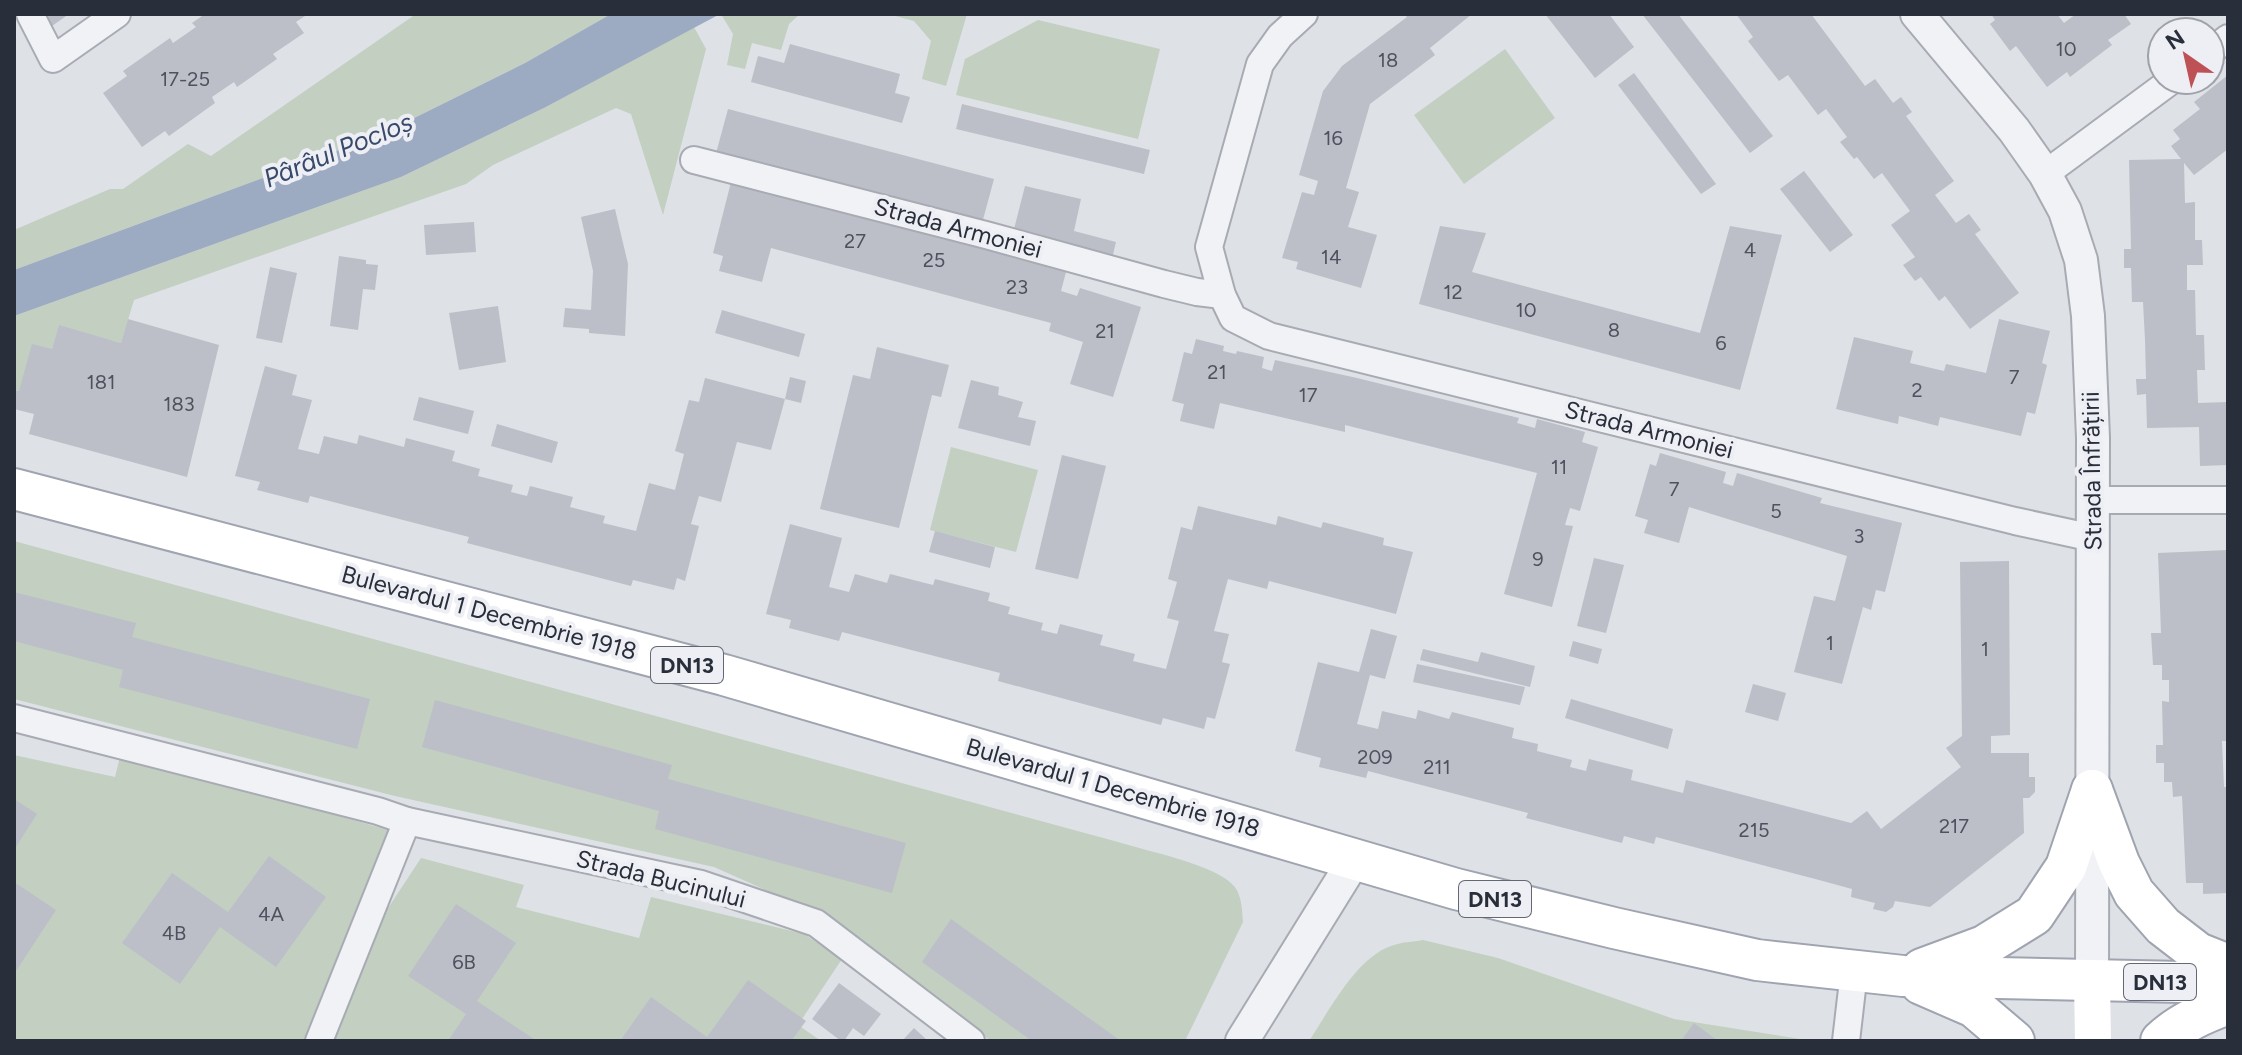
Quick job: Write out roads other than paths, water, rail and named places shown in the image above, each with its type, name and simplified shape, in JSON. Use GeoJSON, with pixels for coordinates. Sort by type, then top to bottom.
{"type":"FeatureCollection","features":[{"type":"Feature","properties":{"kind":"main road","name":"Bulevardul 1 Decembrie 1918"},"geometry":{"type":"LineString","coordinates":[[14,489],[724,675],[1456,889],[1757,960],[1903,976],[2228,983]]}},
{"type":"Feature","properties":{"kind":"main road"},"geometry":{"type":"LineString","coordinates":[[2092,790],[2119,863],[2134,893],[2163,926],[2198,953],[2228,965]]}},
{"type":"Feature","properties":{"kind":"main road"},"geometry":{"type":"LineString","coordinates":[[1903,976],[1984,946],[2034,915],[2066,867],[2092,790]]}},
{"type":"Feature","properties":{"kind":"main road"},"geometry":{"type":"LineString","coordinates":[[1903,976],[1974,1007],[2014,1041]]}},
{"type":"Feature","properties":{"kind":"main road"},"geometry":{"type":"LineString","coordinates":[[2092,981],[2093,1041]]}},
{"type":"Feature","properties":{"kind":"main road"},"geometry":{"type":"LineString","coordinates":[[2161,1041],[2173,1029],[2228,1004]]}},
{"type":"Feature","properties":{"kind":"street"},"geometry":{"type":"LineString","coordinates":[[30,14],[53,59],[117,14]]}},
{"type":"Feature","properties":{"kind":"street","name":"Strada Armoniei"},"geometry":{"type":"LineString","coordinates":[[1304,14],[1280,36],[1260,64],[1209,247],[1222,295],[1233,318],[1269,336],[2093,538]]}},
{"type":"Feature","properties":{"kind":"street","name":"Strada Înfrățirii"},"geometry":{"type":"LineString","coordinates":[[1917,14],[2014,130],[2045,174],[2065,211],[2081,260],[2089,331],[2094,500],[2092,981]]}},
{"type":"Feature","properties":{"kind":"street"},"geometry":{"type":"LineString","coordinates":[[2045,174],[2150,96]]}},
{"type":"Feature","properties":{"kind":"street","name":"Strada Armoniei"},"geometry":{"type":"LineString","coordinates":[[694,160],[1164,284],[1222,295]]}},
{"type":"Feature","properties":{"kind":"street"},"geometry":{"type":"LineString","coordinates":[[2094,500],[2228,500]]}},
{"type":"Feature","properties":{"kind":"street","name":"Strada Bucinului"},"geometry":{"type":"LineString","coordinates":[[14,718],[407,821],[701,884],[816,923],[971,1041]]}},
{"type":"Feature","properties":{"kind":"street"},"geometry":{"type":"LineString","coordinates":[[319,1041],[407,821]]}},
{"type":"Feature","properties":{"kind":"street"},"geometry":{"type":"LineString","coordinates":[[1242,1041],[1355,859]]}},
{"type":"Feature","properties":{"kind":"street"},"geometry":{"type":"LineString","coordinates":[[1846,1041],[1854,972]]}},
{"type":"Feature","properties":{"kind":"water","name":"Pârâul Pocloș"},"geometry":{"type":"Polygon","coordinates":[[[611,14],[720,14],[544,108],[401,177],[14,316],[14,270],[382,134],[525,63],[611,14]]]}}]}
